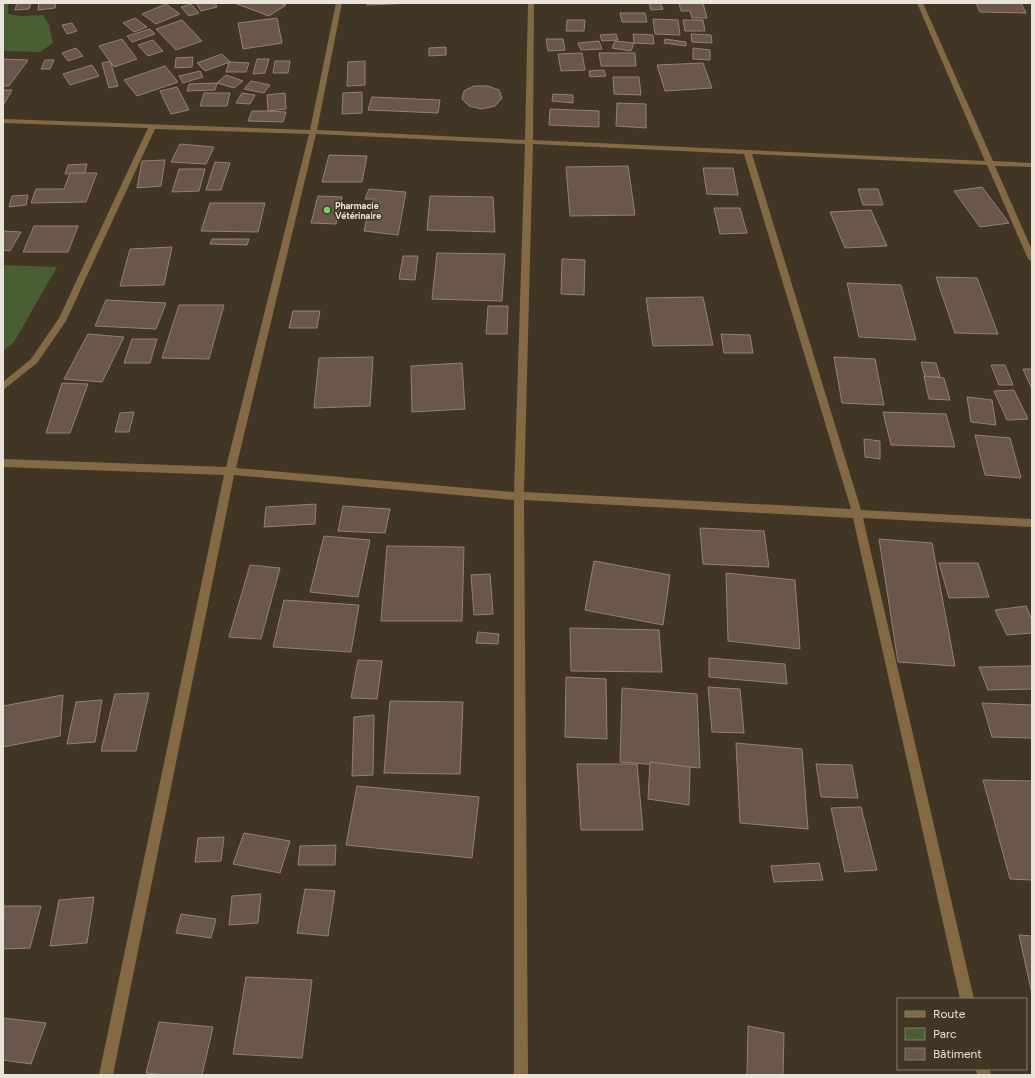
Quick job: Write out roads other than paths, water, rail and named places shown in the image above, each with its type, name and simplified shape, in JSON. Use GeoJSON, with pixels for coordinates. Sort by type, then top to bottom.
{"type":"FeatureCollection","features":[{"type":"Feature","properties":{"kind":"street"},"geometry":{"type":"LineString","coordinates":[[106,1075],[230,471],[313,132],[339,3]]}},
{"type":"Feature","properties":{"kind":"street"},"geometry":{"type":"LineString","coordinates":[[521,1075],[519,496],[529,142],[531,3]]}},
{"type":"Feature","properties":{"kind":"street"},"geometry":{"type":"LineString","coordinates":[[920,3],[1032,259]]}},
{"type":"Feature","properties":{"kind":"street"},"geometry":{"type":"LineString","coordinates":[[3,121],[313,132],[1032,165]]}},
{"type":"Feature","properties":{"kind":"street"},"geometry":{"type":"LineString","coordinates":[[3,387],[34,361],[63,319],[153,126]]}},
{"type":"Feature","properties":{"kind":"street"},"geometry":{"type":"LineString","coordinates":[[747,151],[857,514],[967,998]]}},
{"type":"Feature","properties":{"kind":"street"},"geometry":{"type":"LineString","coordinates":[[3,463],[230,471],[519,496],[1032,523]]}},
{"type":"Feature","properties":{"kind":"place","name":"Pharmacie Vétérinaire"},"geometry":{"type":"Point","coordinates":[327,210]}}]}
